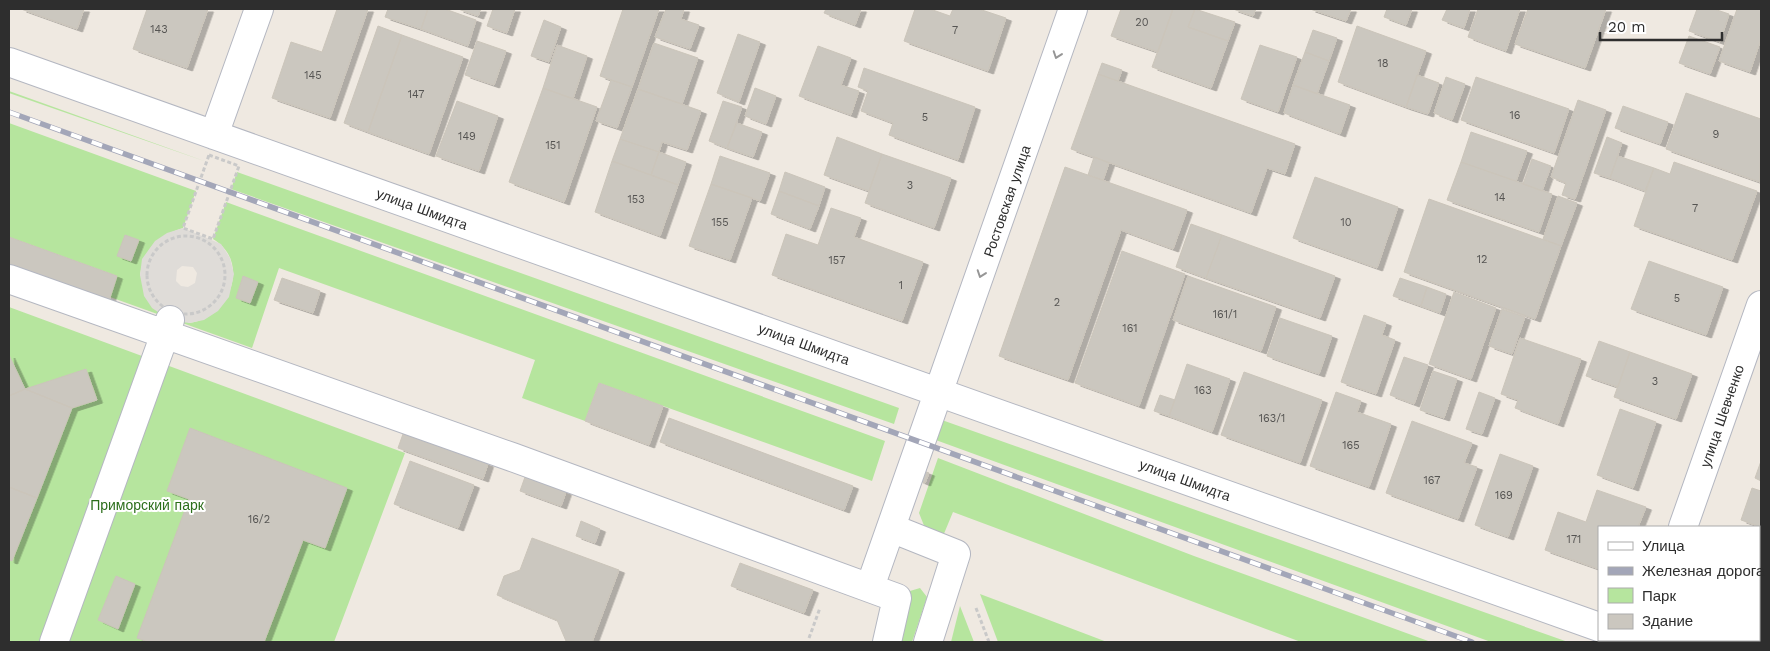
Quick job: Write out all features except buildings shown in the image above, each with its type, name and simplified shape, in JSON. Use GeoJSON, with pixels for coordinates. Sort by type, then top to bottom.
{"type":"FeatureCollection","features":[{"type":"Feature","properties":{"kind":"street"},"geometry":{"type":"LineString","coordinates":[[214,135],[259,9]]}},
{"type":"Feature","properties":{"kind":"street","name":"Ростовская улица"},"geometry":{"type":"LineString","coordinates":[[870,588],[1074,9]]}},
{"type":"Feature","properties":{"kind":"street","name":"улица Шмидта"},"geometry":{"type":"LineString","coordinates":[[9,62],[1598,627]]}},
{"type":"Feature","properties":{"kind":"street"},"geometry":{"type":"LineString","coordinates":[[9,279],[175,322],[512,456],[898,598],[887,642]]}},
{"type":"Feature","properties":{"kind":"street","name":"улица Шевченко"},"geometry":{"type":"LineString","coordinates":[[1682,526],[1761,305]]}},
{"type":"Feature","properties":{"kind":"street"},"geometry":{"type":"LineString","coordinates":[[54,642],[175,322]]}},
{"type":"Feature","properties":{"kind":"street"},"geometry":{"type":"LineString","coordinates":[[889,535],[956,554],[928,642]]}},
{"type":"Feature","properties":{"kind":"path"},"geometry":{"type":"LineString","coordinates":[[209,155],[239,166],[213,239],[183,228],[196,191],[209,155]]}},
{"type":"Feature","properties":{"kind":"path"},"geometry":{"type":"LineString","coordinates":[[183,236],[200,238],[212,245],[221,257],[225,273],[225,283],[218,298],[207,308],[175,322],[176,313],[163,307],[154,297],[148,284],[148,266],[156,250],[170,239],[183,236]]}},
{"type":"Feature","properties":{"kind":"green space"},"geometry":{"type":"Polygon","coordinates":[[[9,91],[207,162],[9,93],[9,91]]]}},
{"type":"Feature","properties":{"kind":"green space"},"geometry":{"type":"Polygon","coordinates":[[[9,123],[196,191],[183,228],[166,235],[154,244],[145,257],[140,275],[189,323],[203,319],[215,311],[224,301],[231,288],[233,275],[231,261],[225,249],[213,239],[226,202],[885,441],[872,481],[599,383],[585,421],[522,398],[535,360],[279,268],[252,348],[110,297],[117,276],[9,237],[9,123]]]}},
{"type":"Feature","properties":{"kind":"green space"},"geometry":{"type":"Polygon","coordinates":[[[237,172],[899,408],[894,424],[231,189],[237,172]]]}},
{"type":"Feature","properties":{"kind":"green space","name":"Приморский парк"},"geometry":{"type":"Polygon","coordinates":[[[9,307],[405,453],[334,642],[9,642],[9,307]]]}},
{"type":"Feature","properties":{"kind":"green space"},"geometry":{"type":"Polygon","coordinates":[[[939,419],[1568,642],[1491,642],[933,439],[939,419]]]}},
{"type":"Feature","properties":{"kind":"green space"},"geometry":{"type":"Polygon","coordinates":[[[938,458],[1194,556],[1431,642],[1301,642],[953,512],[943,536],[925,528],[919,513],[938,458]]]}},
{"type":"Feature","properties":{"kind":"green space"},"geometry":{"type":"Polygon","coordinates":[[[920,588],[927,597],[912,642],[899,642],[910,591],[920,588]]]}},
{"type":"Feature","properties":{"kind":"green space"},"geometry":{"type":"Polygon","coordinates":[[[980,594],[1107,642],[998,642],[980,594]]]}},
{"type":"Feature","properties":{"kind":"green space"},"geometry":{"type":"Polygon","coordinates":[[[960,606],[974,642],[951,642],[960,606]]]}},
{"type":"Feature","properties":{"kind":"shaded area"},"geometry":{"type":"Polygon","coordinates":[[[183,228],[221,244],[230,258],[234,274],[229,297],[218,311],[204,320],[189,323],[170,320],[152,308],[144,296],[140,275],[142,259],[155,241],[167,233],[183,228]],[[182,266],[177,270],[176,281],[181,286],[188,287],[195,283],[197,273],[193,267],[182,266]]]}},
{"type":"Feature","properties":{"kind":"railway"},"geometry":{"type":"LineString","coordinates":[[9,112],[1472,642]]}}]}
